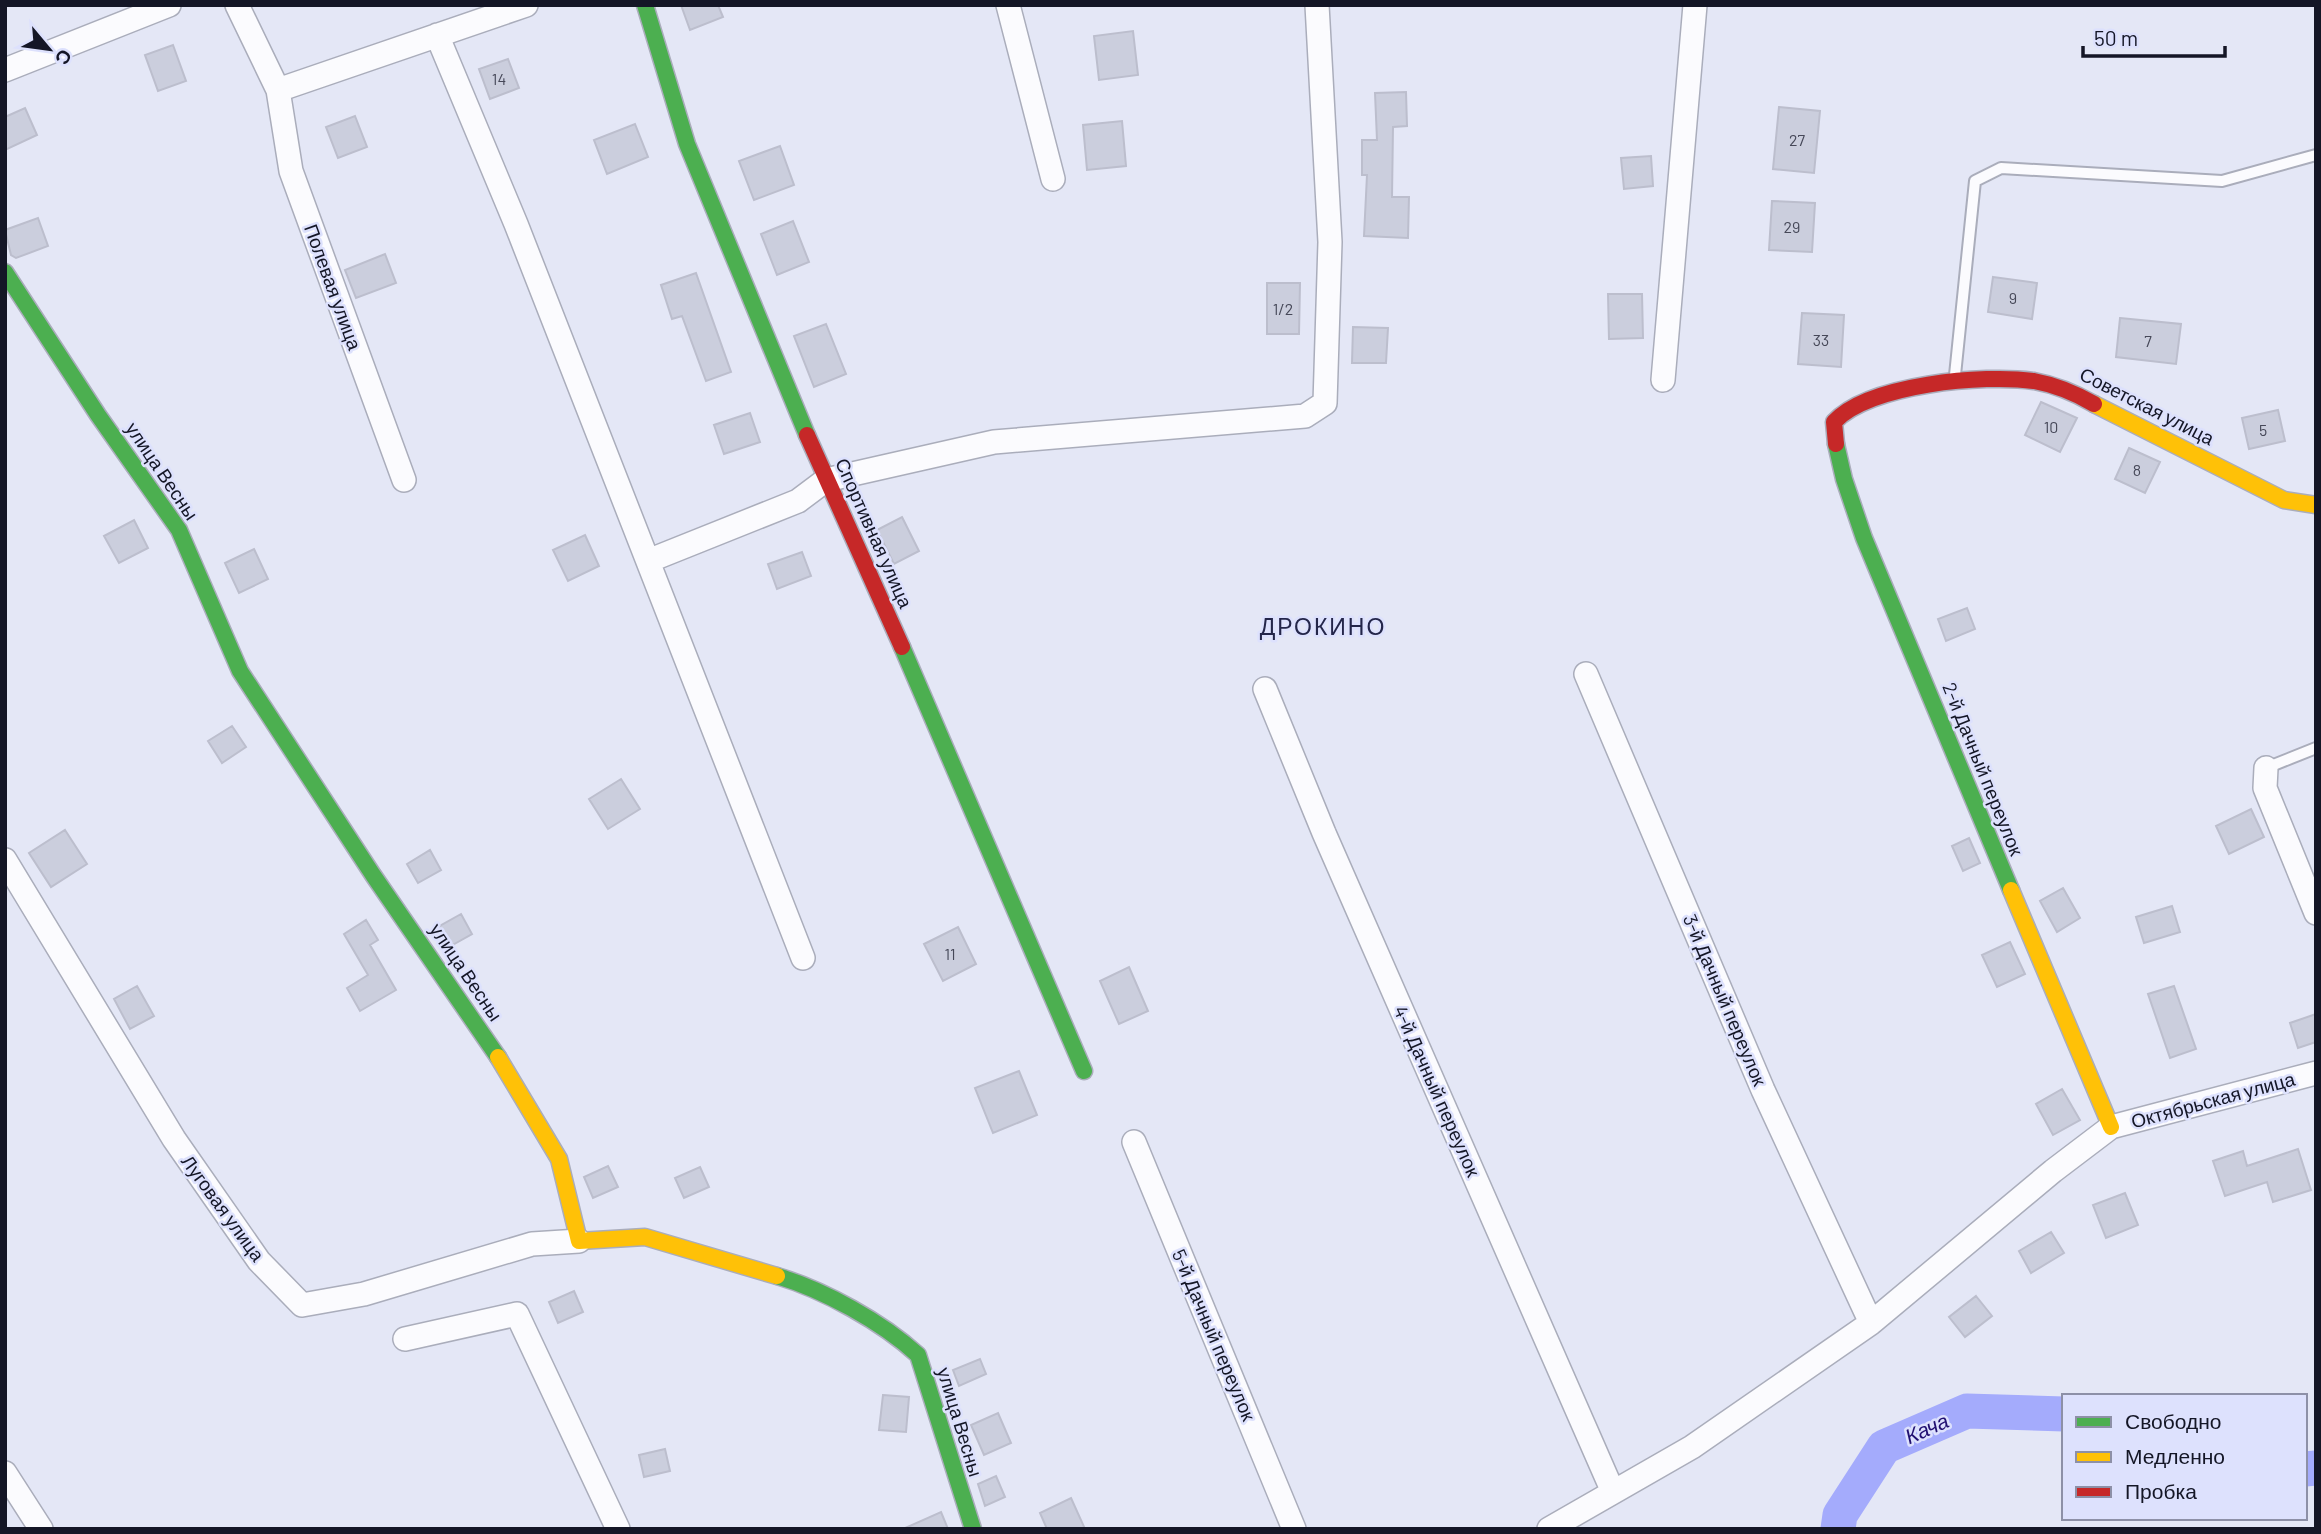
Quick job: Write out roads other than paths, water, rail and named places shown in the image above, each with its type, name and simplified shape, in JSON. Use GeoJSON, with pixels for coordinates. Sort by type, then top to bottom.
{"type":"FeatureCollection","features":[{"type":"Feature","properties":{"kind":"street"},"geometry":{"type":"LineString","coordinates":[[5,70],[169,5]]}},
{"type":"Feature","properties":{"kind":"street","name":"Полевая улица"},"geometry":{"type":"LineString","coordinates":[[237,5],[278,90],[291,170],[404,480]]}},
{"type":"Feature","properties":{"kind":"street"},"geometry":{"type":"LineString","coordinates":[[278,90],[526,5]]}},
{"type":"Feature","properties":{"kind":"street","name":"Спортивная улица"},"geometry":{"type":"LineString","coordinates":[[646,5],[687,144],[826,480],[857,543],[1084,1071]]}},
{"type":"Feature","properties":{"kind":"street"},"geometry":{"type":"LineString","coordinates":[[1008,5],[1053,179]]}},
{"type":"Feature","properties":{"kind":"street"},"geometry":{"type":"LineString","coordinates":[[648,561],[798,501],[826,480],[994,443],[1305,416],[1325,403],[1330,242],[1317,5]]}},
{"type":"Feature","properties":{"kind":"street"},"geometry":{"type":"LineString","coordinates":[[1662,380],[1695,5]]}},
{"type":"Feature","properties":{"kind":"street"},"geometry":{"type":"LineString","coordinates":[[437,35],[516,224],[803,958]]}},
{"type":"Feature","properties":{"kind":"street","name":"улица Весны"},"geometry":{"type":"LineString","coordinates":[[5,272],[98,415],[179,530],[240,671],[373,875],[480,1028],[559,1159],[579,1241],[645,1237],[803,1284],[898,1337],[918,1355],[973,1529]]}},
{"type":"Feature","properties":{"kind":"street","name":"Советская улица"},"geometry":{"type":"LineString","coordinates":[[1834,422],[1846,409],[1868,400],[1954,379],[2033,382],[2064,388],[2284,500],[2316,505]]}},
{"type":"Feature","properties":{"kind":"street","name":"2-й Дачный переулок"},"geometry":{"type":"LineString","coordinates":[[1834,422],[1840,470],[1868,544],[1982,824],[2111,1127]]}},
{"type":"Feature","properties":{"kind":"street","name":"3-й Дачный переулок"},"geometry":{"type":"LineString","coordinates":[[1586,674],[1763,1090],[1871,1323]]}},
{"type":"Feature","properties":{"kind":"street","name":"4-й Дачный переулок"},"geometry":{"type":"LineString","coordinates":[[1265,689],[1329,846],[1613,1492]]}},
{"type":"Feature","properties":{"kind":"street"},"geometry":{"type":"LineString","coordinates":[[2266,768],[2265,788],[2316,913]]}},
{"type":"Feature","properties":{"kind":"street","name":"Луговая улица"},"geometry":{"type":"LineString","coordinates":[[5,860],[174,1139],[259,1261],[302,1304],[363,1294],[532,1244],[579,1241]]}},
{"type":"Feature","properties":{"kind":"street","name":"Октябрьская улица"},"geometry":{"type":"LineString","coordinates":[[2111,1127],[2316,1073]]}},
{"type":"Feature","properties":{"kind":"street"},"geometry":{"type":"LineString","coordinates":[[1549,1529],[1692,1447],[1871,1323],[2053,1171],[2111,1127]]}},
{"type":"Feature","properties":{"kind":"street","name":"5-й Дачный переулок"},"geometry":{"type":"LineString","coordinates":[[1134,1142],[1294,1529]]}},
{"type":"Feature","properties":{"kind":"street"},"geometry":{"type":"LineString","coordinates":[[405,1339],[517,1314],[618,1529]]}},
{"type":"Feature","properties":{"kind":"street"},"geometry":{"type":"LineString","coordinates":[[5,1473],[41,1529]]}},
{"type":"Feature","properties":{"kind":"lane"},"geometry":{"type":"LineString","coordinates":[[1954,379],[1975,181],[2001,168],[2222,181],[2316,155]]}},
{"type":"Feature","properties":{"kind":"lane"},"geometry":{"type":"LineString","coordinates":[[2266,768],[2316,748]]}},
{"type":"Feature","properties":{"kind":"waterway","name":"Кача"},"geometry":{"type":"LineString","coordinates":[[1838,1529],[1840,1515],[1884,1447],[1967,1411],[2062,1414]]}},
{"type":"Feature","properties":{"kind":"waterway","name":"Кача"},"geometry":{"type":"LineString","coordinates":[[2307,1469],[2316,1468]]}},
{"type":"Feature","properties":{"kind":"district","name":"ДРОКИНО"},"geometry":{"type":"Point","coordinates":[1323,627]}}]}
